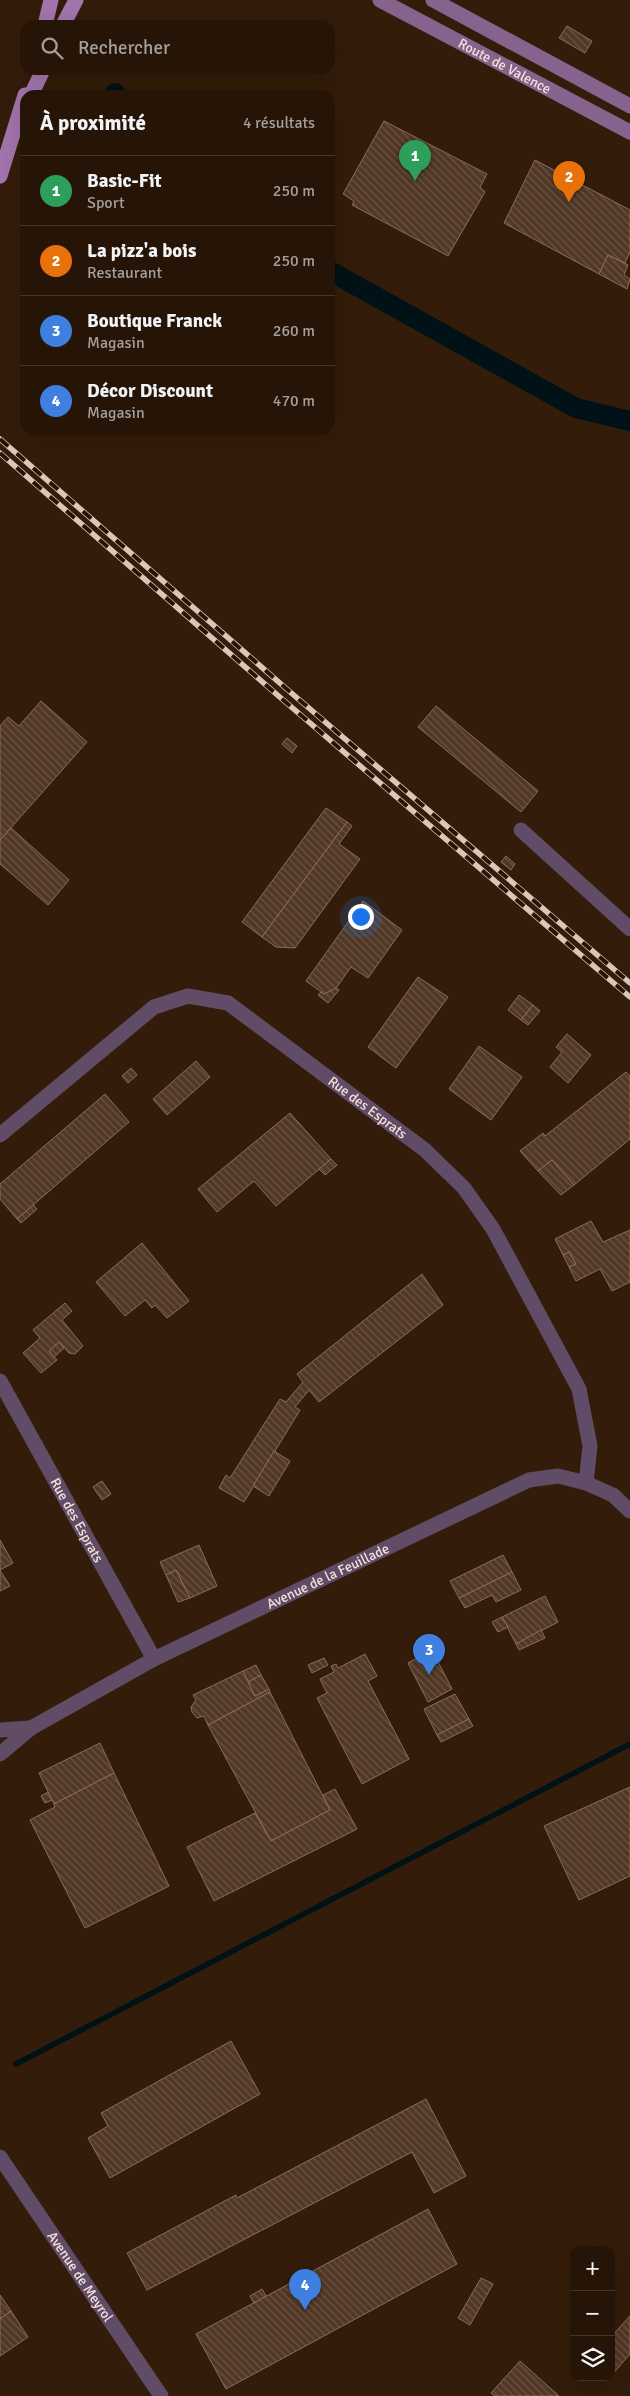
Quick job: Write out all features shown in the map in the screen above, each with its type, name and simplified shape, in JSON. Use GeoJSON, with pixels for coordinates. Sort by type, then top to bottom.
{"type":"FeatureCollection","features":[{"type":"Feature","properties":{"kind":"main road"},"geometry":{"type":"LineString","coordinates":[[46,20],[52,0]]}},
{"type":"Feature","properties":{"kind":"main road"},"geometry":{"type":"LineString","coordinates":[[66,20],[76,0]]}},
{"type":"Feature","properties":{"kind":"main road","name":"Route de Valence"},"geometry":{"type":"LineString","coordinates":[[380,0],[630,132]]}},
{"type":"Feature","properties":{"kind":"main road","name":"Route de Valence"},"geometry":{"type":"LineString","coordinates":[[432,0],[630,106]]}},
{"type":"Feature","properties":{"kind":"main road"},"geometry":{"type":"LineString","coordinates":[[26,90],[31,75]]}},
{"type":"Feature","properties":{"kind":"main road"},"geometry":{"type":"LineString","coordinates":[[33,90],[41,75]]}},
{"type":"Feature","properties":{"kind":"main road"},"geometry":{"type":"LineString","coordinates":[[0,176],[20,113]]}},
{"type":"Feature","properties":{"kind":"main road"},"geometry":{"type":"LineString","coordinates":[[16,127],[20,119]]}},
{"type":"Feature","properties":{"kind":"street"},"geometry":{"type":"LineString","coordinates":[[521,830],[630,929]]}},
{"type":"Feature","properties":{"kind":"street","name":"Rue des Esprats"},"geometry":{"type":"LineString","coordinates":[[0,1135],[154,1007],[188,996],[228,1003],[424,1150],[464,1188],[493,1229],[579,1389],[590,1446],[586,1483]]}},
{"type":"Feature","properties":{"kind":"street","name":"Rue des Esprats"},"geometry":{"type":"LineString","coordinates":[[0,1381],[154,1660]]}},
{"type":"Feature","properties":{"kind":"street","name":"Avenue de la Feuillade"},"geometry":{"type":"LineString","coordinates":[[0,1754],[31,1728],[154,1660],[529,1480],[558,1476],[586,1483],[614,1495],[630,1511]]}},
{"type":"Feature","properties":{"kind":"street","name":"Avenue de la Feuillade"},"geometry":{"type":"LineString","coordinates":[[0,1730],[31,1728]]}},
{"type":"Feature","properties":{"kind":"street","name":"Avenue de Meyrol"},"geometry":{"type":"LineString","coordinates":[[0,2157],[161,2396]]}},
{"type":"Feature","properties":{"kind":"building"},"geometry":{"type":"Polygon","coordinates":[[[567,26],[592,41],[585,53],[559,38],[567,26]]]}},
{"type":"Feature","properties":{"kind":"building"},"geometry":{"type":"Polygon","coordinates":[[[384,121],[487,174],[480,187],[485,192],[448,256],[352,205],[354,201],[343,194],[384,121]]]}},
{"type":"Feature","properties":{"kind":"building"},"geometry":{"type":"Polygon","coordinates":[[[535,160],[630,210],[630,252],[625,263],[608,255],[599,274],[504,223],[535,160]]]}},
{"type":"Feature","properties":{"kind":"building"},"geometry":{"type":"Polygon","coordinates":[[[608,255],[628,265],[624,275],[630,279],[627,289],[599,274],[608,255]]]}},
{"type":"Feature","properties":{"kind":"building"},"geometry":{"type":"Polygon","coordinates":[[[41,701],[87,742],[0,840],[0,726],[8,717],[19,726],[41,701]]]}},
{"type":"Feature","properties":{"kind":"building"},"geometry":{"type":"Polygon","coordinates":[[[436,706],[538,791],[521,812],[418,727],[436,706]]]}},
{"type":"Feature","properties":{"kind":"building"},"geometry":{"type":"Polygon","coordinates":[[[287,738],[297,746],[292,753],[282,744],[287,738]]]}},
{"type":"Feature","properties":{"kind":"building"},"geometry":{"type":"Polygon","coordinates":[[[326,808],[347,822],[262,937],[242,922],[326,808]]]}},
{"type":"Feature","properties":{"kind":"building"},"geometry":{"type":"Polygon","coordinates":[[[347,822],[352,826],[339,844],[360,859],[295,948],[276,947],[262,937],[347,822]]]}},
{"type":"Feature","properties":{"kind":"building"},"geometry":{"type":"Polygon","coordinates":[[[11,828],[69,880],[48,905],[0,864],[0,840],[11,828]]]}},
{"type":"Feature","properties":{"kind":"building"},"geometry":{"type":"Polygon","coordinates":[[[506,856],[515,864],[511,870],[501,862],[506,856]]]}},
{"type":"Feature","properties":{"kind":"building"},"geometry":{"type":"Polygon","coordinates":[[[363,901],[402,930],[368,978],[351,967],[334,991],[324,994],[306,981],[363,901]]]}},
{"type":"Feature","properties":{"kind":"building"},"geometry":{"type":"Polygon","coordinates":[[[418,977],[448,997],[396,1068],[368,1047],[418,977]]]}},
{"type":"Feature","properties":{"kind":"building"},"geometry":{"type":"Polygon","coordinates":[[[336,988],[339,990],[328,1003],[318,995],[321,992],[324,994],[336,988]]]}},
{"type":"Feature","properties":{"kind":"building"},"geometry":{"type":"Polygon","coordinates":[[[519,995],[533,1005],[521,1020],[508,1010],[519,995]]]}},
{"type":"Feature","properties":{"kind":"building"},"geometry":{"type":"Polygon","coordinates":[[[533,1005],[540,1011],[528,1025],[521,1020],[533,1005]]]}},
{"type":"Feature","properties":{"kind":"building"},"geometry":{"type":"Polygon","coordinates":[[[567,1034],[591,1055],[568,1083],[550,1067],[562,1052],[556,1047],[567,1034]]]}},
{"type":"Feature","properties":{"kind":"building"},"geometry":{"type":"Polygon","coordinates":[[[479,1046],[522,1077],[491,1120],[449,1089],[479,1046]]]}},
{"type":"Feature","properties":{"kind":"building"},"geometry":{"type":"Polygon","coordinates":[[[196,1061],[210,1077],[167,1115],[153,1099],[196,1061]]]}},
{"type":"Feature","properties":{"kind":"building"},"geometry":{"type":"Polygon","coordinates":[[[131,1068],[137,1075],[128,1083],[122,1076],[131,1068]]]}},
{"type":"Feature","properties":{"kind":"building"},"geometry":{"type":"Polygon","coordinates":[[[626,1072],[630,1076],[630,1139],[574,1185],[552,1160],[538,1171],[520,1151],[543,1133],[545,1136],[626,1072]]]}},
{"type":"Feature","properties":{"kind":"building"},"geometry":{"type":"Polygon","coordinates":[[[105,1094],[129,1122],[17,1219],[0,1199],[0,1184],[105,1094]]]}},
{"type":"Feature","properties":{"kind":"building"},"geometry":{"type":"Polygon","coordinates":[[[290,1113],[331,1159],[276,1206],[254,1181],[217,1212],[198,1189],[290,1113]]]}},
{"type":"Feature","properties":{"kind":"building"},"geometry":{"type":"Polygon","coordinates":[[[331,1159],[337,1165],[325,1175],[319,1169],[331,1159]]]}},
{"type":"Feature","properties":{"kind":"building"},"geometry":{"type":"Polygon","coordinates":[[[552,1160],[574,1185],[561,1195],[538,1171],[552,1160]]]}},
{"type":"Feature","properties":{"kind":"building"},"geometry":{"type":"Polygon","coordinates":[[[33,1205],[37,1209],[21,1223],[17,1219],[33,1205]]]}},
{"type":"Feature","properties":{"kind":"building"},"geometry":{"type":"Polygon","coordinates":[[[591,1221],[603,1242],[630,1230],[630,1282],[612,1291],[600,1269],[576,1281],[569,1267],[576,1264],[569,1252],[563,1255],[555,1239],[591,1221]]]}},
{"type":"Feature","properties":{"kind":"building"},"geometry":{"type":"Polygon","coordinates":[[[142,1243],[189,1301],[167,1318],[155,1305],[152,1308],[145,1300],[125,1316],[96,1282],[142,1243]]]}},
{"type":"Feature","properties":{"kind":"building"},"geometry":{"type":"Polygon","coordinates":[[[569,1252],[576,1264],[569,1267],[563,1255],[569,1252]]]}},
{"type":"Feature","properties":{"kind":"building"},"geometry":{"type":"Polygon","coordinates":[[[422,1274],[443,1305],[319,1402],[309,1390],[295,1407],[300,1410],[244,1502],[219,1488],[226,1475],[230,1478],[280,1399],[286,1402],[303,1382],[297,1374],[422,1274]]]}},
{"type":"Feature","properties":{"kind":"building"},"geometry":{"type":"Polygon","coordinates":[[[65,1303],[72,1311],[62,1320],[83,1346],[75,1354],[69,1353],[59,1342],[49,1351],[57,1360],[41,1373],[23,1353],[40,1338],[33,1330],[65,1303]]]}},
{"type":"Feature","properties":{"kind":"building"},"geometry":{"type":"Polygon","coordinates":[[[59,1342],[64,1348],[54,1357],[49,1351],[59,1342]]]}},
{"type":"Feature","properties":{"kind":"building"},"geometry":{"type":"Polygon","coordinates":[[[274,1451],[290,1461],[269,1496],[253,1486],[274,1451]]]}},
{"type":"Feature","properties":{"kind":"building"},"geometry":{"type":"Polygon","coordinates":[[[102,1481],[111,1494],[102,1500],[93,1487],[102,1481]]]}},
{"type":"Feature","properties":{"kind":"building"},"geometry":{"type":"Polygon","coordinates":[[[0,1540],[13,1563],[0,1570],[0,1540]]]}},
{"type":"Feature","properties":{"kind":"building"},"geometry":{"type":"Polygon","coordinates":[[[199,1545],[217,1586],[190,1598],[176,1570],[166,1575],[160,1562],[199,1545]]]}},
{"type":"Feature","properties":{"kind":"building"},"geometry":{"type":"Polygon","coordinates":[[[503,1555],[512,1572],[459,1598],[450,1581],[503,1555]]]}},
{"type":"Feature","properties":{"kind":"building"},"geometry":{"type":"Polygon","coordinates":[[[0,1570],[10,1586],[0,1591],[0,1570]]]}},
{"type":"Feature","properties":{"kind":"building"},"geometry":{"type":"Polygon","coordinates":[[[176,1570],[190,1598],[178,1602],[166,1575],[176,1570]]]}},
{"type":"Feature","properties":{"kind":"building"},"geometry":{"type":"Polygon","coordinates":[[[512,1572],[521,1590],[496,1602],[492,1595],[465,1608],[459,1598],[512,1572]]]}},
{"type":"Feature","properties":{"kind":"building"},"geometry":{"type":"Polygon","coordinates":[[[545,1596],[558,1622],[516,1644],[502,1617],[545,1596]]]}},
{"type":"Feature","properties":{"kind":"building"},"geometry":{"type":"Polygon","coordinates":[[[502,1617],[508,1627],[498,1632],[492,1622],[502,1617]]]}},
{"type":"Feature","properties":{"kind":"building"},"geometry":{"type":"Polygon","coordinates":[[[541,1630],[545,1638],[519,1650],[516,1644],[541,1630]]]}},
{"type":"Feature","properties":{"kind":"building"},"geometry":{"type":"Polygon","coordinates":[[[432,1650],[452,1689],[428,1702],[408,1663],[432,1650]]]}},
{"type":"Feature","properties":{"kind":"building"},"geometry":{"type":"Polygon","coordinates":[[[365,1654],[377,1676],[368,1681],[409,1759],[362,1784],[317,1698],[327,1693],[320,1679],[334,1672],[331,1666],[336,1664],[338,1668],[365,1654]]]}},
{"type":"Feature","properties":{"kind":"building"},"geometry":{"type":"Polygon","coordinates":[[[324,1658],[328,1665],[312,1673],[308,1665],[324,1658]]]}},
{"type":"Feature","properties":{"kind":"building"},"geometry":{"type":"Polygon","coordinates":[[[256,1665],[261,1675],[248,1682],[243,1671],[256,1665]]]}},
{"type":"Feature","properties":{"kind":"building"},"geometry":{"type":"Polygon","coordinates":[[[243,1671],[255,1696],[269,1689],[270,1692],[208,1725],[204,1716],[197,1718],[192,1712],[191,1707],[196,1700],[193,1695],[243,1671]]]}},
{"type":"Feature","properties":{"kind":"building"},"geometry":{"type":"Polygon","coordinates":[[[261,1675],[269,1689],[255,1696],[248,1682],[261,1675]]]}},
{"type":"Feature","properties":{"kind":"building"},"geometry":{"type":"Polygon","coordinates":[[[270,1692],[330,1810],[271,1841],[208,1725],[270,1692]]]}},
{"type":"Feature","properties":{"kind":"building"},"geometry":{"type":"Polygon","coordinates":[[[455,1694],[469,1719],[437,1735],[424,1709],[455,1694]]]}},
{"type":"Feature","properties":{"kind":"building"},"geometry":{"type":"Polygon","coordinates":[[[469,1719],[473,1726],[441,1742],[437,1735],[469,1719]]]}},
{"type":"Feature","properties":{"kind":"building"},"geometry":{"type":"Polygon","coordinates":[[[100,1743],[114,1773],[54,1804],[39,1773],[100,1743]]]}},
{"type":"Feature","properties":{"kind":"building"},"geometry":{"type":"Polygon","coordinates":[[[114,1773],[169,1886],[85,1928],[30,1820],[55,1807],[54,1804],[114,1773]]]}},
{"type":"Feature","properties":{"kind":"building"},"geometry":{"type":"Polygon","coordinates":[[[630,1787],[630,1876],[579,1900],[544,1826],[630,1787]]]}},
{"type":"Feature","properties":{"kind":"building"},"geometry":{"type":"Polygon","coordinates":[[[335,1789],[357,1829],[214,1901],[187,1847],[255,1813],[271,1841],[330,1810],[323,1795],[335,1789]]]}},
{"type":"Feature","properties":{"kind":"building"},"geometry":{"type":"Polygon","coordinates":[[[48,1792],[52,1800],[45,1803],[41,1796],[48,1792]]]}},
{"type":"Feature","properties":{"kind":"building"},"geometry":{"type":"Polygon","coordinates":[[[231,2041],[260,2094],[110,2178],[88,2138],[108,2126],[101,2113],[231,2041]]]}},
{"type":"Feature","properties":{"kind":"building"},"geometry":{"type":"Polygon","coordinates":[[[426,2099],[466,2176],[434,2193],[412,2152],[147,2290],[127,2253],[236,2195],[237,2198],[426,2099]]]}},
{"type":"Feature","properties":{"kind":"building"},"geometry":{"type":"Polygon","coordinates":[[[428,2209],[457,2264],[226,2389],[196,2334],[428,2209]]]}},
{"type":"Feature","properties":{"kind":"building"},"geometry":{"type":"Polygon","coordinates":[[[481,2278],[493,2284],[470,2325],[458,2318],[481,2278]]]}},
{"type":"Feature","properties":{"kind":"building"},"geometry":{"type":"Polygon","coordinates":[[[262,2289],[266,2296],[254,2303],[250,2296],[262,2289]]]}},
{"type":"Feature","properties":{"kind":"building"},"geometry":{"type":"Polygon","coordinates":[[[0,2295],[11,2311],[0,2319],[0,2295]]]}},
{"type":"Feature","properties":{"kind":"building"},"geometry":{"type":"Polygon","coordinates":[[[11,2311],[28,2337],[0,2356],[0,2319],[11,2311]]]}},
{"type":"Feature","properties":{"kind":"building"},"geometry":{"type":"Polygon","coordinates":[[[630,2316],[630,2354],[615,2371],[615,2336],[615,2333],[630,2316]]]}},
{"type":"Feature","properties":{"kind":"building"},"geometry":{"type":"Polygon","coordinates":[[[520,2361],[559,2396],[495,2396],[491,2393],[520,2361]]]}},
{"type":"Feature","properties":{"kind":"waterway"},"geometry":{"type":"LineString","coordinates":[[335,274],[576,408],[630,421]]}},
{"type":"Feature","properties":{"kind":"waterway"},"geometry":{"type":"LineString","coordinates":[[16,2064],[630,1744]]}},
{"type":"Feature","properties":{"kind":"railway"},"geometry":{"type":"LineString","coordinates":[[0,439],[289,691],[630,983]]}},
{"type":"Feature","properties":{"kind":"railway"},"geometry":{"type":"LineString","coordinates":[[0,453],[282,699],[630,997]]}},
{"type":"Feature","properties":{"kind":"place","name":"Basic-Fit"},"geometry":{"type":"Point","coordinates":[415,181]}},
{"type":"Feature","properties":{"kind":"place","name":"La pizz'a bois"},"geometry":{"type":"Point","coordinates":[569,202]}},
{"type":"Feature","properties":{"kind":"place","name":"Boutique Franck"},"geometry":{"type":"Point","coordinates":[429,1675]}},
{"type":"Feature","properties":{"kind":"place","name":"Décor Discount"},"geometry":{"type":"Point","coordinates":[305,2310]}}]}
